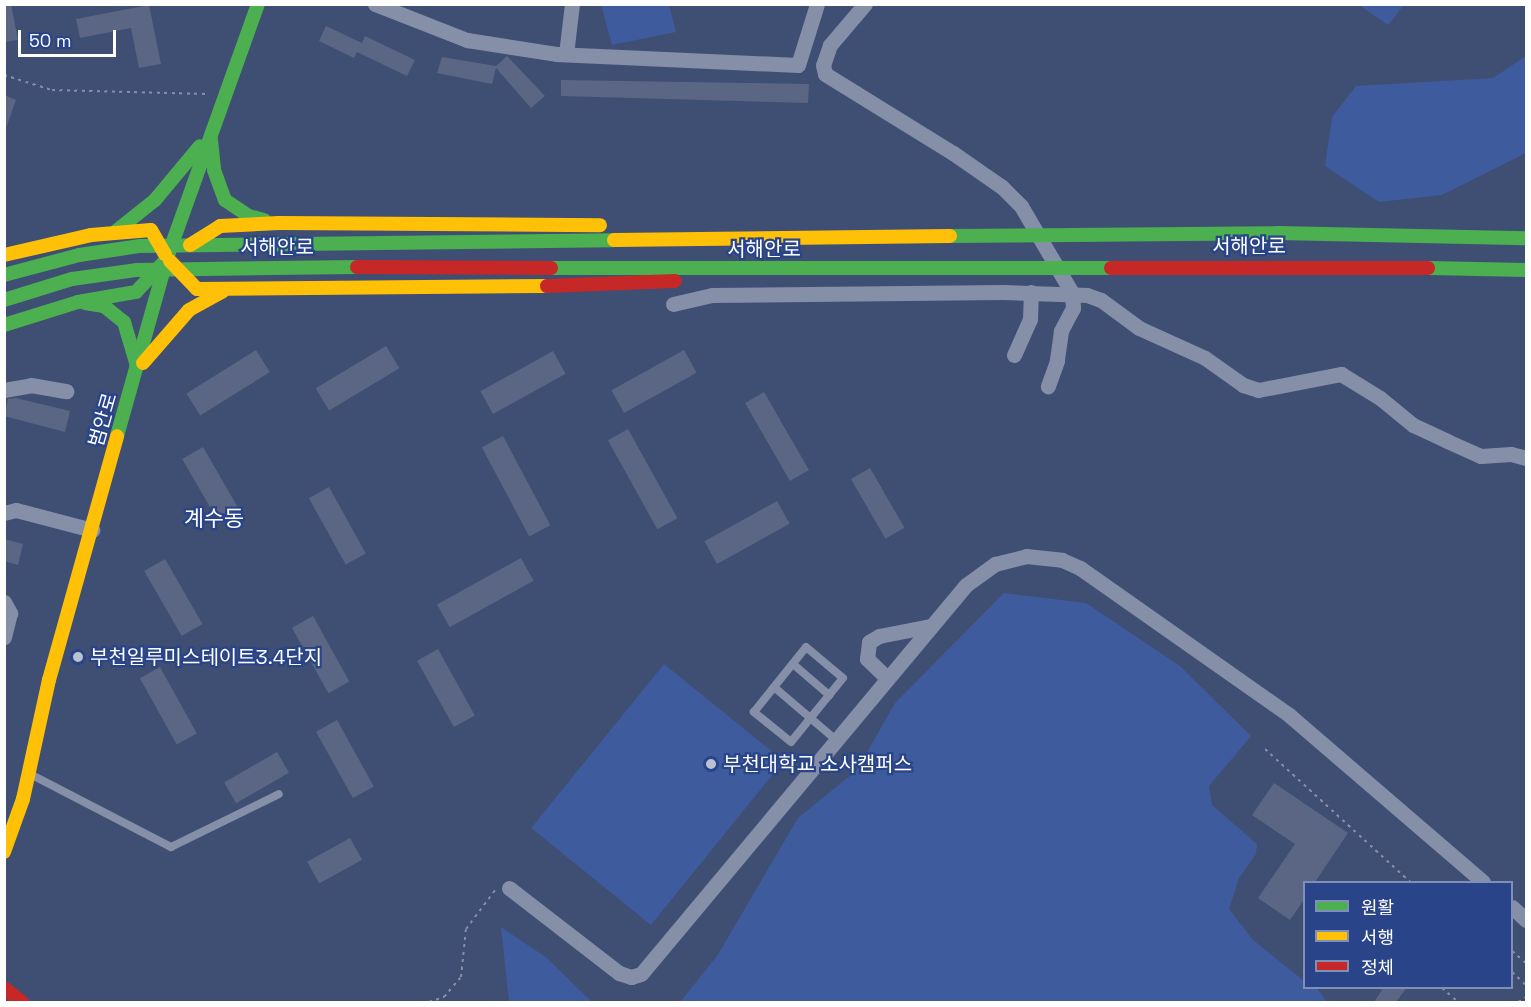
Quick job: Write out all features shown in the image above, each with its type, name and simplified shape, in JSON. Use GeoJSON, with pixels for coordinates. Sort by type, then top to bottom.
{"type":"FeatureCollection","features":[{"type":"Feature","properties":{"kind":"main road","name":"범안로"},"geometry":{"type":"LineString","coordinates":[[4,852],[28,774],[49,680],[167,258],[258,4]]}},
{"type":"Feature","properties":{"kind":"main road"},"geometry":{"type":"LineString","coordinates":[[211,131],[214,170],[225,200],[249,216],[279,223]]}},
{"type":"Feature","properties":{"kind":"main road"},"geometry":{"type":"LineString","coordinates":[[115,232],[155,200],[211,131]]}},
{"type":"Feature","properties":{"kind":"main road"},"geometry":{"type":"LineString","coordinates":[[4,325],[78,302],[136,292],[167,258],[220,226],[279,223],[679,226],[814,237]]}},
{"type":"Feature","properties":{"kind":"main road"},"geometry":{"type":"LineString","coordinates":[[4,255],[115,232],[151,230],[167,258],[196,289],[580,286],[719,279],[814,269]]}},
{"type":"Feature","properties":{"kind":"main road","name":"서해안로"},"geometry":{"type":"LineString","coordinates":[[4,275],[79,255],[140,246],[218,244],[997,234],[1527,238]]}},
{"type":"Feature","properties":{"kind":"main road","name":"서해안로"},"geometry":{"type":"LineString","coordinates":[[4,300],[72,279],[137,270],[212,266],[1527,270]]}},
{"type":"Feature","properties":{"kind":"main road"},"geometry":{"type":"LineString","coordinates":[[137,371],[182,316],[210,297],[228,289]]}},
{"type":"Feature","properties":{"kind":"main road"},"geometry":{"type":"LineString","coordinates":[[78,302],[117,313],[130,334],[137,371]]}},
{"type":"Feature","properties":{"kind":"main road"},"geometry":{"type":"LineString","coordinates":[[4,988],[22,1002]]}},
{"type":"Feature","properties":{"kind":"street"},"geometry":{"type":"LineString","coordinates":[[375,4],[467,40],[566,54],[798,65],[817,4]]}},
{"type":"Feature","properties":{"kind":"street"},"geometry":{"type":"LineString","coordinates":[[566,54],[572,4]]}},
{"type":"Feature","properties":{"kind":"street"},"geometry":{"type":"LineString","coordinates":[[865,4],[830,45],[823,65],[825,74],[1002,187],[1036,230],[1072,293],[1073,308],[1061,331],[1058,361],[1048,386]]}},
{"type":"Feature","properties":{"kind":"street"},"geometry":{"type":"LineString","coordinates":[[1014,355],[1030,319],[1031,292]]}},
{"type":"Feature","properties":{"kind":"street"},"geometry":{"type":"LineString","coordinates":[[673,304],[712,295],[1072,293],[1101,300],[1139,328],[1188,348],[1244,385],[1258,390],[1341,375],[1380,398],[1413,425],[1447,441],[1481,456],[1511,454],[1527,458]]}},
{"type":"Feature","properties":{"kind":"street"},"geometry":{"type":"LineString","coordinates":[[4,390],[31,385],[66,392]]}},
{"type":"Feature","properties":{"kind":"street"},"geometry":{"type":"LineString","coordinates":[[4,513],[16,510],[92,530]]}},
{"type":"Feature","properties":{"kind":"street"},"geometry":{"type":"LineString","coordinates":[[509,888],[619,973],[637,977],[966,585],[995,564],[1037,556],[1071,563],[1295,720],[1482,881]]}},
{"type":"Feature","properties":{"kind":"street"},"geometry":{"type":"LineString","coordinates":[[4,602],[10,613],[4,637]]}},
{"type":"Feature","properties":{"kind":"street"},"geometry":{"type":"LineString","coordinates":[[887,678],[867,659],[869,642],[879,636],[930,627]]}},
{"type":"Feature","properties":{"kind":"street"},"geometry":{"type":"LineString","coordinates":[[1513,908],[1527,920]]}},
{"type":"Feature","properties":{"kind":"lane"},"geometry":{"type":"LineString","coordinates":[[806,647],[843,678],[791,742],[754,712],[793,664],[806,647]]}},
{"type":"Feature","properties":{"kind":"lane"},"geometry":{"type":"LineString","coordinates":[[793,664],[829,695]]}},
{"type":"Feature","properties":{"kind":"lane"},"geometry":{"type":"LineString","coordinates":[[774,687],[836,740]]}},
{"type":"Feature","properties":{"kind":"lane"},"geometry":{"type":"LineString","coordinates":[[28,774],[171,847],[279,794]]}},
{"type":"Feature","properties":{"kind":"path"},"geometry":{"type":"LineString","coordinates":[[4,75],[52,90],[225,95]]}},
{"type":"Feature","properties":{"kind":"path"},"geometry":{"type":"LineString","coordinates":[[1265,749],[1409,881]]}},
{"type":"Feature","properties":{"kind":"path"},"geometry":{"type":"LineString","coordinates":[[429,1002],[444,997],[460,977],[464,967],[463,938],[470,922],[502,882],[509,888]]}},
{"type":"Feature","properties":{"kind":"path"},"geometry":{"type":"LineString","coordinates":[[1513,952],[1527,963]]}},
{"type":"Feature","properties":{"kind":"path"},"geometry":{"type":"LineString","coordinates":[[1513,973],[1527,985]]}},
{"type":"Feature","properties":{"kind":"path"},"geometry":{"type":"LineString","coordinates":[[1444,989],[1458,1002]]}},
{"type":"Feature","properties":{"kind":"path"},"geometry":{"type":"LineString","coordinates":[[1518,1002],[1527,997]]}},
{"type":"Feature","properties":{"kind":"shaded area"},"geometry":{"type":"Polygon","coordinates":[[[1359,4],[1404,5],[1388,25],[1359,4]]]}},
{"type":"Feature","properties":{"kind":"shaded area"},"geometry":{"type":"Polygon","coordinates":[[[601,5],[669,5],[676,32],[612,45],[601,5]]]}},
{"type":"Feature","properties":{"kind":"shaded area"},"geometry":{"type":"Polygon","coordinates":[[[1526,56],[1526,153],[1442,195],[1379,202],[1325,166],[1332,117],[1356,86],[1493,78],[1526,56]]]}},
{"type":"Feature","properties":{"kind":"shaded area"},"geometry":{"type":"Polygon","coordinates":[[[1004,593],[1086,603],[1180,666],[1251,736],[1209,786],[1212,805],[1257,844],[1256,854],[1239,878],[1229,909],[1253,940],[1303,980],[1303,989],[1318,989],[1327,1002],[680,1002],[717,956],[798,818],[857,770],[895,703],[1004,593]]]}},
{"type":"Feature","properties":{"kind":"shaded area"},"geometry":{"type":"Polygon","coordinates":[[[664,664],[784,761],[651,925],[531,828],[664,664]]]}},
{"type":"Feature","properties":{"kind":"shaded area"},"geometry":{"type":"Polygon","coordinates":[[[501,927],[547,958],[592,1002],[509,1002],[501,927]]]}},
{"type":"Feature","properties":{"kind":"building"},"geometry":{"type":"Polygon","coordinates":[[[4,4],[11,4],[18,40],[4,42],[4,4]]]}},
{"type":"Feature","properties":{"kind":"building"},"geometry":{"type":"Polygon","coordinates":[[[149,5],[161,64],[139,68],[131,28],[80,38],[76,19],[149,5]]]}},
{"type":"Feature","properties":{"kind":"building"},"geometry":{"type":"Polygon","coordinates":[[[326,26],[362,43],[365,36],[415,60],[407,76],[357,52],[354,58],[319,41],[326,26]]]}},
{"type":"Feature","properties":{"kind":"building"},"geometry":{"type":"Polygon","coordinates":[[[507,56],[545,96],[531,108],[496,68],[492,84],[437,73],[442,57],[496,66],[507,56]]]}},
{"type":"Feature","properties":{"kind":"building"},"geometry":{"type":"Polygon","coordinates":[[[561,80],[809,84],[808,103],[561,96],[561,80]]]}},
{"type":"Feature","properties":{"kind":"building"},"geometry":{"type":"Polygon","coordinates":[[[4,95],[16,100],[6,128],[4,128],[4,95]]]}},
{"type":"Feature","properties":{"kind":"building"},"geometry":{"type":"Polygon","coordinates":[[[386,346],[399,368],[329,411],[316,388],[386,346]]]}},
{"type":"Feature","properties":{"kind":"building"},"geometry":{"type":"Polygon","coordinates":[[[256,350],[270,372],[200,416],[186,393],[256,350]]]}},
{"type":"Feature","properties":{"kind":"building"},"geometry":{"type":"Polygon","coordinates":[[[684,350],[697,373],[624,413],[611,390],[684,350]]]}},
{"type":"Feature","properties":{"kind":"building"},"geometry":{"type":"Polygon","coordinates":[[[553,351],[566,374],[493,414],[480,391],[553,351]]]}},
{"type":"Feature","properties":{"kind":"building"},"geometry":{"type":"Polygon","coordinates":[[[764,392],[809,470],[790,481],[745,403],[764,392]]]}},
{"type":"Feature","properties":{"kind":"building"},"geometry":{"type":"Polygon","coordinates":[[[16,398],[70,411],[65,432],[4,416],[8,399],[16,398]]]}},
{"type":"Feature","properties":{"kind":"building"},"geometry":{"type":"Polygon","coordinates":[[[628,429],[677,518],[657,529],[608,440],[628,429]]]}},
{"type":"Feature","properties":{"kind":"building"},"geometry":{"type":"Polygon","coordinates":[[[503,436],[550,525],[529,536],[482,447],[503,436]]]}},
{"type":"Feature","properties":{"kind":"building"},"geometry":{"type":"Polygon","coordinates":[[[203,447],[241,512],[220,524],[182,459],[203,447]]]}},
{"type":"Feature","properties":{"kind":"building"},"geometry":{"type":"Polygon","coordinates":[[[870,468],[904,528],[885,539],[851,479],[870,468]]]}},
{"type":"Feature","properties":{"kind":"building"},"geometry":{"type":"Polygon","coordinates":[[[329,487],[366,553],[346,565],[309,498],[329,487]]]}},
{"type":"Feature","properties":{"kind":"building"},"geometry":{"type":"Polygon","coordinates":[[[777,501],[790,524],[717,564],[704,541],[777,501]]]}},
{"type":"Feature","properties":{"kind":"building"},"geometry":{"type":"Polygon","coordinates":[[[4,539],[23,544],[18,565],[4,561],[4,539]]]}},
{"type":"Feature","properties":{"kind":"building"},"geometry":{"type":"Polygon","coordinates":[[[521,558],[534,581],[450,627],[437,605],[521,558]]]}},
{"type":"Feature","properties":{"kind":"building"},"geometry":{"type":"Polygon","coordinates":[[[165,559],[202,624],[182,636],[144,571],[165,559]]]}},
{"type":"Feature","properties":{"kind":"building"},"geometry":{"type":"Polygon","coordinates":[[[313,616],[349,682],[328,693],[292,628],[313,616]]]}},
{"type":"Feature","properties":{"kind":"building"},"geometry":{"type":"Polygon","coordinates":[[[438,649],[475,715],[454,727],[417,661],[438,649]]]}},
{"type":"Feature","properties":{"kind":"building"},"geometry":{"type":"Polygon","coordinates":[[[160,667],[197,733],[177,745],[140,678],[160,667]]]}},
{"type":"Feature","properties":{"kind":"building"},"geometry":{"type":"Polygon","coordinates":[[[337,720],[374,786],[353,798],[316,732],[337,720]]]}},
{"type":"Feature","properties":{"kind":"building"},"geometry":{"type":"Polygon","coordinates":[[[277,752],[289,773],[236,803],[224,782],[277,752]]]}},
{"type":"Feature","properties":{"kind":"building"},"geometry":{"type":"Polygon","coordinates":[[[1274,783],[1348,833],[1316,881],[1303,881],[1303,901],[1290,920],[1258,898],[1295,844],[1252,815],[1274,783]]]}},
{"type":"Feature","properties":{"kind":"building"},"geometry":{"type":"Polygon","coordinates":[[[350,838],[362,860],[319,884],[307,862],[350,838]]]}},
{"type":"Feature","properties":{"kind":"building"},"geometry":{"type":"Polygon","coordinates":[[[1383,989],[1406,989],[1396,1002],[1374,1002],[1383,989]]]}},
{"type":"Feature","properties":{"kind":"traffic: fast"},"geometry":{"type":"LineString","coordinates":[[117,436],[167,258],[258,4]]}},
{"type":"Feature","properties":{"kind":"traffic: fast"},"geometry":{"type":"LineString","coordinates":[[211,140],[214,170],[225,200],[249,216],[264,220]]}},
{"type":"Feature","properties":{"kind":"traffic: fast"},"geometry":{"type":"LineString","coordinates":[[115,232],[155,200],[200,146]]}},
{"type":"Feature","properties":{"kind":"traffic: fast"},"geometry":{"type":"LineString","coordinates":[[950,236],[1278,233],[1526,238]]}},
{"type":"Feature","properties":{"kind":"traffic: fast"},"geometry":{"type":"LineString","coordinates":[[4,275],[79,255],[140,246],[614,240]]}},
{"type":"Feature","properties":{"kind":"traffic: fast"},"geometry":{"type":"LineString","coordinates":[[4,325],[78,302],[136,292],[163,263]]}},
{"type":"Feature","properties":{"kind":"traffic: fast"},"geometry":{"type":"LineString","coordinates":[[4,300],[72,279],[137,270],[357,267]]}},
{"type":"Feature","properties":{"kind":"traffic: fast"},"geometry":{"type":"LineString","coordinates":[[551,268],[1111,268]]}},
{"type":"Feature","properties":{"kind":"traffic: fast"},"geometry":{"type":"LineString","coordinates":[[1428,268],[1526,270]]}},
{"type":"Feature","properties":{"kind":"traffic: fast"},"geometry":{"type":"LineString","coordinates":[[85,303],[104,306],[124,322],[137,366]]}},
{"type":"Feature","properties":{"kind":"traffic: slow"},"geometry":{"type":"LineString","coordinates":[[190,245],[220,226],[279,223],[600,225]]}},
{"type":"Feature","properties":{"kind":"traffic: slow"},"geometry":{"type":"LineString","coordinates":[[4,255],[91,235],[151,230],[165,254]]}},
{"type":"Feature","properties":{"kind":"traffic: slow"},"geometry":{"type":"LineString","coordinates":[[614,240],[950,236]]}},
{"type":"Feature","properties":{"kind":"traffic: slow"},"geometry":{"type":"LineString","coordinates":[[170,261],[197,289],[547,286]]}},
{"type":"Feature","properties":{"kind":"traffic: slow"},"geometry":{"type":"LineString","coordinates":[[143,363],[189,310],[223,291]]}},
{"type":"Feature","properties":{"kind":"traffic: slow"},"geometry":{"type":"LineString","coordinates":[[4,852],[23,799],[49,680],[117,436]]}},
{"type":"Feature","properties":{"kind":"traffic: jam"},"geometry":{"type":"LineString","coordinates":[[357,267],[551,268]]}},
{"type":"Feature","properties":{"kind":"traffic: jam"},"geometry":{"type":"LineString","coordinates":[[1111,268],[1428,268]]}},
{"type":"Feature","properties":{"kind":"traffic: jam"},"geometry":{"type":"LineString","coordinates":[[547,286],[675,281]]}},
{"type":"Feature","properties":{"kind":"traffic: jam"},"geometry":{"type":"LineString","coordinates":[[4,988],[22,1002]]}},
{"type":"Feature","properties":{"kind":"place","name":"부천일루미스테이트3.4단지"},"geometry":{"type":"Point","coordinates":[78,657]}},
{"type":"Feature","properties":{"kind":"place","name":"부천대학교 소사캠퍼스"},"geometry":{"type":"Point","coordinates":[711,764]}},
{"type":"Feature","properties":{"kind":"district","name":"계수동"},"geometry":{"type":"Point","coordinates":[214,519]}}]}
